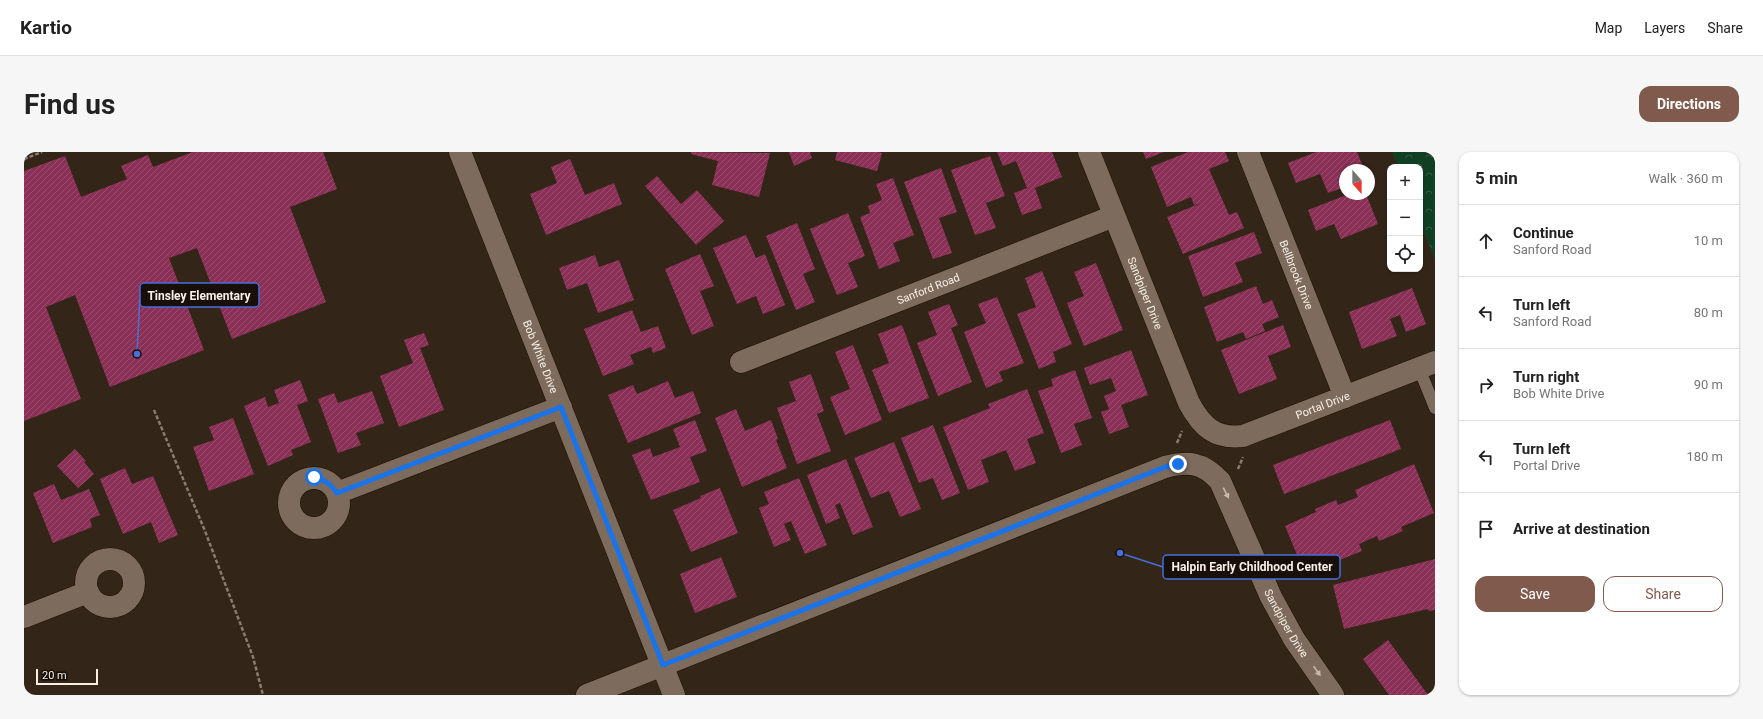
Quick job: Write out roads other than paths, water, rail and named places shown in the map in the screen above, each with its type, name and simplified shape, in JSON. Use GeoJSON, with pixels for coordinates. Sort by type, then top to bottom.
{"type":"FeatureCollection","features":[{"type":"Feature","properties":{"kind":"street","name":"Bob White Drive"},"geometry":{"type":"LineString","coordinates":[[460,152],[674,695]]}},
{"type":"Feature","properties":{"kind":"street","name":"Sandpiper Drive"},"geometry":{"type":"LineString","coordinates":[[1089,152],[1189,403],[1196,416],[1204,426],[1210,430]]}},
{"type":"Feature","properties":{"kind":"street","name":"Bellbrook Drive"},"geometry":{"type":"LineString","coordinates":[[1248,152],[1345,397]]}},
{"type":"Feature","properties":{"kind":"street","name":"Sanford Road"},"geometry":{"type":"LineString","coordinates":[[741,362],[1114,216]]}},
{"type":"Feature","properties":{"kind":"street","name":"Portal Drive"},"geometry":{"type":"LineString","coordinates":[[1210,430],[1230,437],[1243,436],[1427,365]]}},
{"type":"Feature","properties":{"kind":"street"},"geometry":{"type":"LineString","coordinates":[[337,493],[561,407]]}},
{"type":"Feature","properties":{"kind":"street","name":"Sandpiper Drive"},"geometry":{"type":"LineString","coordinates":[[663,665],[1165,467],[1178,464],[1190,464],[1200,466],[1211,472],[1220,481],[1271,597],[1294,638],[1333,695]]}},
{"type":"Feature","properties":{"kind":"street"},"geometry":{"type":"LineString","coordinates":[[24,617],[88,592]]}},
{"type":"Feature","properties":{"kind":"street"},"geometry":{"type":"LineString","coordinates":[[587,695],[663,665]]}},
{"type":"Feature","properties":{"kind":"lane"},"geometry":{"type":"LineString","coordinates":[[1427,365],[1435,408]]}},
{"type":"Feature","properties":{"kind":"place","name":"Tinsley Elementary"},"geometry":{"type":"Point","coordinates":[137,354]}},
{"type":"Feature","properties":{"kind":"place","name":"Halpin Early Childhood Center"},"geometry":{"type":"Point","coordinates":[1120,553]}}]}
